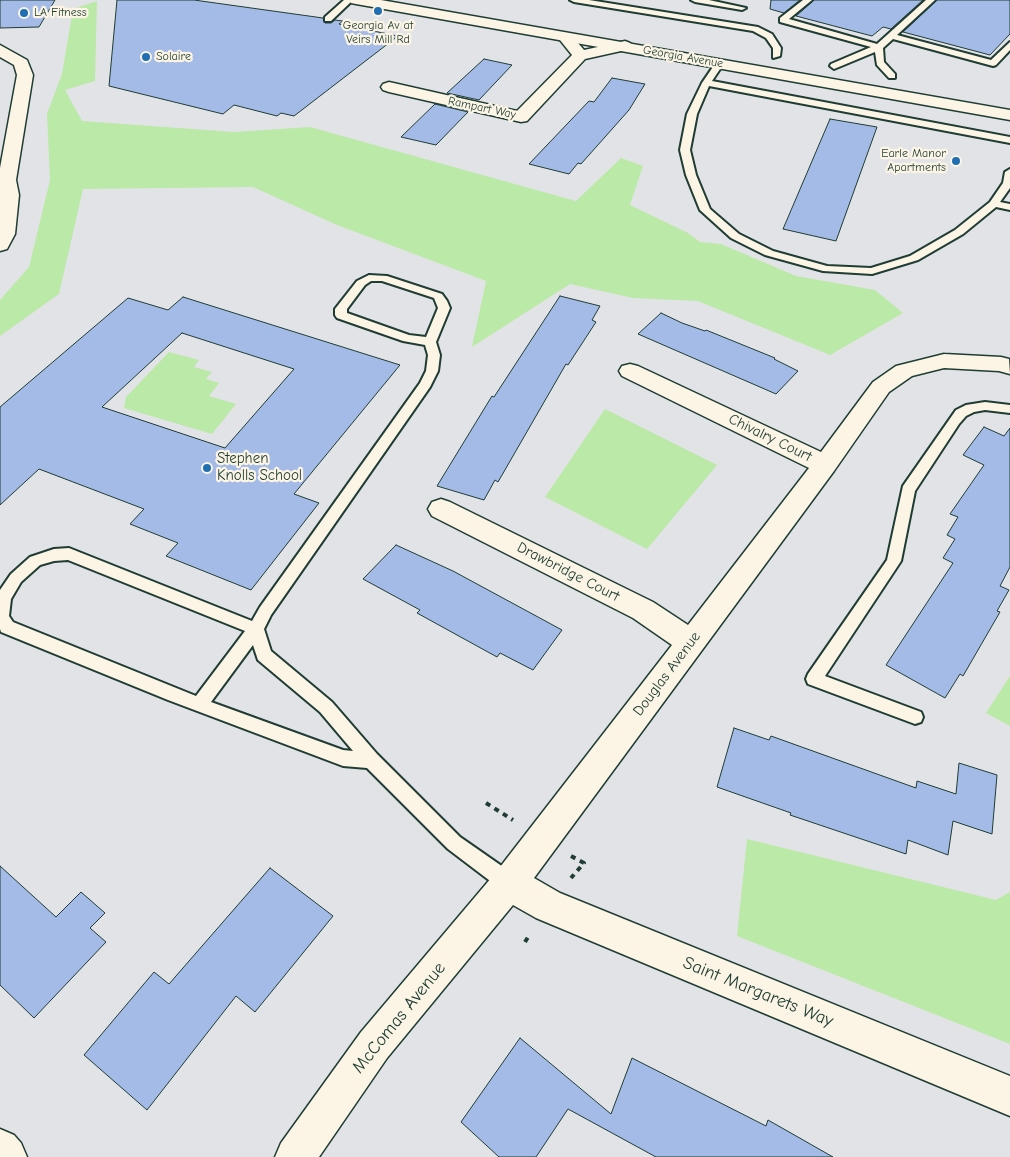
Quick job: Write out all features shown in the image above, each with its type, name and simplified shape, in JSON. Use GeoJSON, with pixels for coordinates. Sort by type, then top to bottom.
{"type":"FeatureCollection","features":[{"type":"Feature","properties":{"kind":"street","name":"Georgia Avenue"},"geometry":{"type":"LineString","coordinates":[[356,0],[564,35],[1010,115]]}},
{"type":"Feature","properties":{"kind":"street"},"geometry":{"type":"LineString","coordinates":[[564,35],[580,55],[624,46]]}},
{"type":"Feature","properties":{"kind":"street"},"geometry":{"type":"LineString","coordinates":[[0,50],[21,63],[25,75],[6,154],[7,180],[10,195],[5,234],[0,245]]}},
{"type":"Feature","properties":{"kind":"street"},"geometry":{"type":"LineString","coordinates":[[757,53],[795,59]]}},
{"type":"Feature","properties":{"kind":"street","name":"Rampart Way"},"geometry":{"type":"LineString","coordinates":[[389,87],[521,117],[580,55]]}},
{"type":"Feature","properties":{"kind":"street"},"geometry":{"type":"LineString","coordinates":[[815,62],[910,79]]}},
{"type":"Feature","properties":{"kind":"street","name":"Chivalry Court"},"geometry":{"type":"LineString","coordinates":[[630,371],[825,465],[880,387],[904,372],[944,361],[1001,364],[1010,367]]}},
{"type":"Feature","properties":{"kind":"street","name":"Douglas Avenue"},"geometry":{"type":"LineString","coordinates":[[509,883],[825,465]]}},
{"type":"Feature","properties":{"kind":"street","name":"Drawbridge Court"},"geometry":{"type":"LineString","coordinates":[[442,509],[643,610],[691,642]]}},
{"type":"Feature","properties":{"kind":"street","name":"Saint Margarets Way"},"geometry":{"type":"LineString","coordinates":[[509,883],[548,906],[1010,1096]]}},
{"type":"Feature","properties":{"kind":"street","name":"McComas Avenue"},"geometry":{"type":"LineString","coordinates":[[295,1157],[374,1045],[509,883]]}},
{"type":"Feature","properties":{"kind":"street"},"geometry":{"type":"LineString","coordinates":[[0,1149],[8,1157]]}},
{"type":"Feature","properties":{"kind":"lane"},"geometry":{"type":"LineString","coordinates":[[328,19],[349,0]]}},
{"type":"Feature","properties":{"kind":"lane"},"geometry":{"type":"LineString","coordinates":[[574,0],[723,21],[754,29],[769,36],[777,48],[776,56]]}},
{"type":"Feature","properties":{"kind":"lane"},"geometry":{"type":"LineString","coordinates":[[694,0],[742,8]]}},
{"type":"Feature","properties":{"kind":"lane"},"geometry":{"type":"LineString","coordinates":[[808,0],[782,20],[879,46]]}},
{"type":"Feature","properties":{"kind":"lane"},"geometry":{"type":"LineString","coordinates":[[834,66],[879,46],[931,0]]}},
{"type":"Feature","properties":{"kind":"lane"},"geometry":{"type":"LineString","coordinates":[[734,13],[750,2]]}},
{"type":"Feature","properties":{"kind":"lane"},"geometry":{"type":"LineString","coordinates":[[890,36],[993,63],[1010,45]]}},
{"type":"Feature","properties":{"kind":"lane"},"geometry":{"type":"LineString","coordinates":[[879,46],[880,63],[892,76]]}},
{"type":"Feature","properties":{"kind":"lane"},"geometry":{"type":"LineString","coordinates":[[720,63],[706,83],[692,114],[686,150],[691,176],[705,210],[735,236],[769,253],[827,269],[872,271],[914,258],[959,232],[994,204],[1008,183],[1010,172]]}},
{"type":"Feature","properties":{"kind":"lane"},"geometry":{"type":"LineString","coordinates":[[706,83],[1010,140]]}},
{"type":"Feature","properties":{"kind":"lane"},"geometry":{"type":"LineString","coordinates":[[994,204],[1010,207]]}},
{"type":"Feature","properties":{"kind":"lane"},"geometry":{"type":"LineString","coordinates":[[200,704],[256,629],[269,604],[426,384],[432,371],[434,355],[430,342],[444,308],[444,303],[438,296],[383,278],[369,278],[361,283],[341,309],[341,315],[349,318],[407,338],[430,342]]}},
{"type":"Feature","properties":{"kind":"lane"},"geometry":{"type":"LineString","coordinates":[[915,716],[814,679],[894,561],[908,490],[954,421],[961,413],[971,408],[1000,406],[1010,409]]}},
{"type":"Feature","properties":{"kind":"lane"},"geometry":{"type":"LineString","coordinates":[[256,629],[69,554],[54,555],[35,561],[16,578],[3,598],[1,616],[8,627],[200,704],[343,758],[371,760]]}},
{"type":"Feature","properties":{"kind":"lane"},"geometry":{"type":"LineString","coordinates":[[256,629],[264,655],[326,707],[371,760],[454,843],[509,883]]}},
{"type":"Feature","properties":{"kind":"green space"},"geometry":{"type":"Polygon","coordinates":[[[97,1],[95,81],[65,90],[82,121],[234,132],[310,127],[576,201],[621,158],[643,166],[630,205],[688,233],[700,242],[721,244],[796,276],[875,290],[903,313],[830,355],[698,301],[633,298],[570,284],[472,347],[486,281],[337,225],[253,187],[83,189],[59,294],[0,336],[0,300],[29,267],[50,180],[47,114],[62,74],[73,9],[97,1]]]}},
{"type":"Feature","properties":{"kind":"green space"},"geometry":{"type":"Polygon","coordinates":[[[169,352],[199,360],[194,367],[212,372],[206,379],[219,383],[209,396],[236,404],[212,434],[124,408],[126,397],[169,352]]]}},
{"type":"Feature","properties":{"kind":"green space"},"geometry":{"type":"Polygon","coordinates":[[[605,409],[717,465],[647,549],[545,497],[605,409]]]}},
{"type":"Feature","properties":{"kind":"green space"},"geometry":{"type":"Polygon","coordinates":[[[1010,676],[1010,726],[986,713],[1010,676]]]}},
{"type":"Feature","properties":{"kind":"green space"},"geometry":{"type":"Polygon","coordinates":[[[747,839],[996,900],[1010,892],[1010,1044],[737,936],[747,839]]]}},
{"type":"Feature","properties":{"kind":"building","name":"LA Fitness"},"geometry":{"type":"Polygon","coordinates":[[[0,0],[55,0],[39,27],[0,28],[0,0]]]}},
{"type":"Feature","properties":{"kind":"building","name":"Solaire"},"geometry":{"type":"Polygon","coordinates":[[[117,0],[194,0],[323,18],[325,23],[331,23],[335,20],[343,21],[339,24],[398,36],[294,116],[281,113],[277,116],[234,105],[223,114],[109,86],[117,0]]]}},
{"type":"Feature","properties":{"kind":"building"},"geometry":{"type":"Polygon","coordinates":[[[771,0],[800,0],[784,13],[770,9],[771,0]]]}},
{"type":"Feature","properties":{"kind":"building"},"geometry":{"type":"Polygon","coordinates":[[[814,0],[923,0],[891,29],[883,27],[872,36],[796,16],[814,0]]]}},
{"type":"Feature","properties":{"kind":"building"},"geometry":{"type":"Polygon","coordinates":[[[937,0],[1010,0],[1010,34],[990,55],[903,32],[937,0]]]}},
{"type":"Feature","properties":{"kind":"building"},"geometry":{"type":"Polygon","coordinates":[[[484,59],[512,65],[479,100],[447,93],[484,59]]]}},
{"type":"Feature","properties":{"kind":"building"},"geometry":{"type":"Polygon","coordinates":[[[612,78],[645,84],[629,110],[581,164],[578,163],[569,174],[529,164],[589,101],[594,102],[612,78]]]}},
{"type":"Feature","properties":{"kind":"building"},"geometry":{"type":"Polygon","coordinates":[[[435,104],[468,112],[436,145],[401,137],[435,104]]]}},
{"type":"Feature","properties":{"kind":"building"},"geometry":{"type":"Polygon","coordinates":[[[830,119],[877,127],[836,241],[783,229],[830,119]]]}},
{"type":"Feature","properties":{"kind":"building"},"geometry":{"type":"Polygon","coordinates":[[[560,296],[600,306],[592,320],[596,322],[568,365],[566,364],[498,482],[495,480],[484,500],[437,486],[492,396],[494,397],[560,296]]]}},
{"type":"Feature","properties":{"kind":"building","name":"Stephen Knolls School"},"geometry":{"type":"Polygon","coordinates":[[[183,297],[400,365],[294,494],[319,503],[251,590],[166,556],[178,543],[130,524],[144,509],[39,469],[0,505],[0,407],[128,298],[168,310],[183,297]],[[182,333],[102,407],[225,448],[294,369],[182,333]]]}},
{"type":"Feature","properties":{"kind":"building"},"geometry":{"type":"Polygon","coordinates":[[[661,313],[682,323],[706,330],[775,358],[798,371],[776,394],[638,334],[661,313]]]}},
{"type":"Feature","properties":{"kind":"building"},"geometry":{"type":"Polygon","coordinates":[[[984,427],[1004,436],[1010,428],[1010,567],[1000,586],[1009,590],[997,611],[1000,612],[963,676],[960,674],[945,698],[886,665],[953,563],[943,558],[955,539],[947,535],[958,517],[950,514],[984,465],[963,455],[984,427]]]}},
{"type":"Feature","properties":{"kind":"building"},"geometry":{"type":"Polygon","coordinates":[[[396,545],[453,571],[562,630],[533,670],[500,653],[497,657],[417,613],[420,610],[363,579],[396,545]]]}},
{"type":"Feature","properties":{"kind":"building"},"geometry":{"type":"Polygon","coordinates":[[[734,728],[769,740],[771,736],[916,788],[917,781],[956,794],[959,763],[997,775],[992,834],[953,821],[948,855],[908,840],[906,854],[790,815],[791,813],[717,787],[734,728]]]}},
{"type":"Feature","properties":{"kind":"building"},"geometry":{"type":"Polygon","coordinates":[[[0,866],[56,917],[81,892],[105,913],[90,928],[106,942],[34,1018],[0,985],[0,866]]]}},
{"type":"Feature","properties":{"kind":"building"},"geometry":{"type":"Polygon","coordinates":[[[270,868],[333,916],[255,1012],[236,996],[147,1110],[84,1055],[154,972],[169,984],[270,868]]]}},
{"type":"Feature","properties":{"kind":"building"},"geometry":{"type":"Polygon","coordinates":[[[520,1038],[611,1114],[632,1058],[766,1126],[768,1120],[833,1157],[656,1157],[568,1109],[536,1157],[499,1157],[461,1122],[520,1038]]]}},
{"type":"Feature","properties":{"kind":"place","name":"Georgia Av at Veirs Mill Rd"},"geometry":{"type":"Point","coordinates":[378,11]}},
{"type":"Feature","properties":{"kind":"place","name":"LA Fitness"},"geometry":{"type":"Point","coordinates":[24,13]}},
{"type":"Feature","properties":{"kind":"place","name":"Solaire"},"geometry":{"type":"Point","coordinates":[146,57]}},
{"type":"Feature","properties":{"kind":"place","name":"Earle Manor Apartments"},"geometry":{"type":"Point","coordinates":[956,161]}},
{"type":"Feature","properties":{"kind":"place","name":"Stephen Knolls School"},"geometry":{"type":"Point","coordinates":[207,468]}}]}
